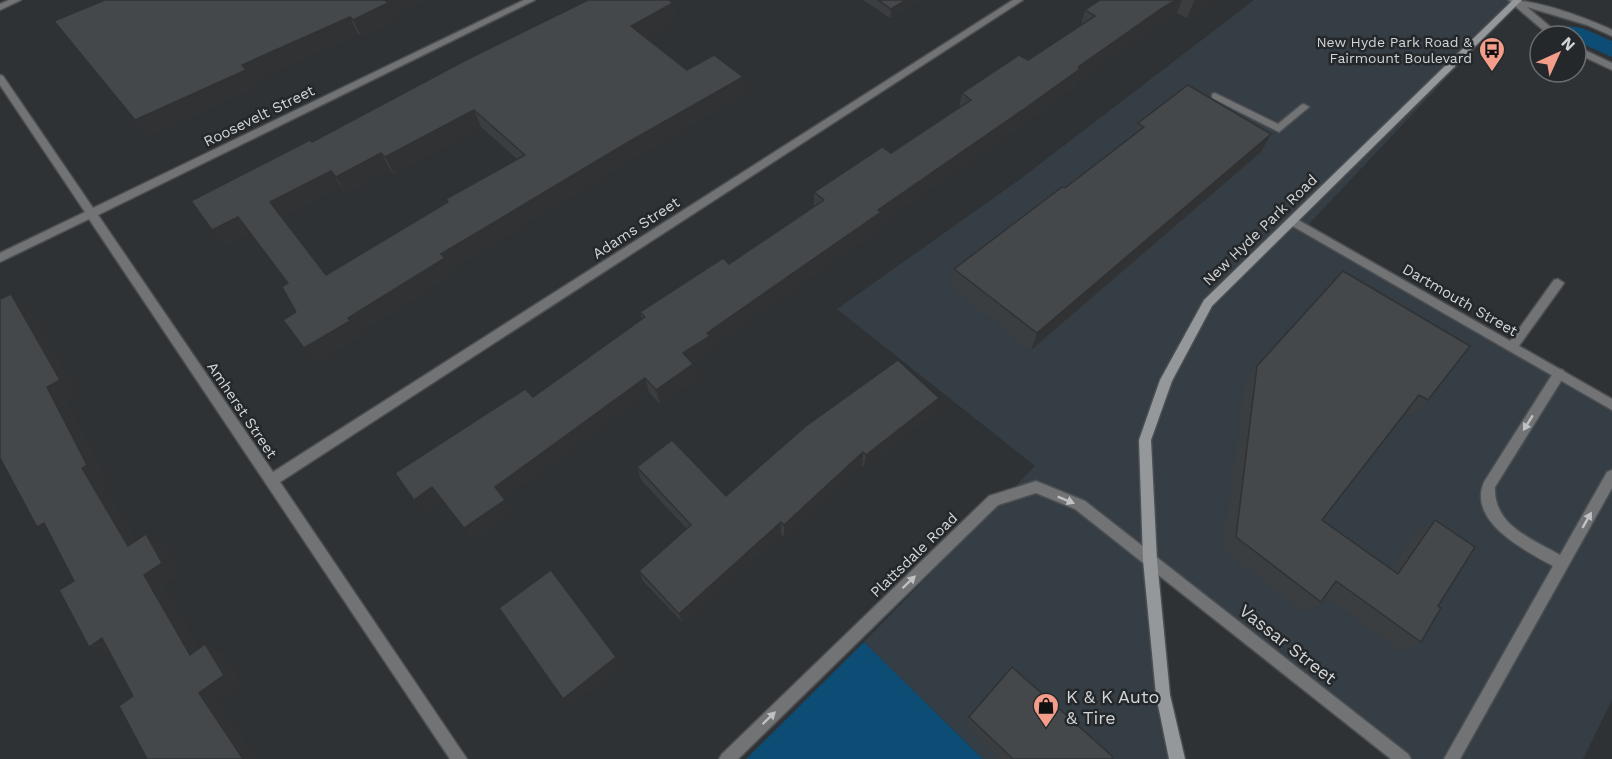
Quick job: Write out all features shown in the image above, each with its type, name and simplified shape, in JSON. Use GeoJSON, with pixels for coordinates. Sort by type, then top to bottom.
{"type":"FeatureCollection","features":[{"type":"Feature","properties":{"kind":"main road","name":"New Hyde Park Road"},"geometry":{"type":"LineString","coordinates":[[1177,759],[1163,695],[1150,560],[1145,441],[1166,380],[1208,303],[1516,1]]}},
{"type":"Feature","properties":{"kind":"street"},"geometry":{"type":"LineString","coordinates":[[0,7],[17,0]]}},
{"type":"Feature","properties":{"kind":"street","name":"Roosevelt Street"},"geometry":{"type":"LineString","coordinates":[[0,258],[531,0]]}},
{"type":"Feature","properties":{"kind":"street","name":"Adams Street"},"geometry":{"type":"LineString","coordinates":[[270,481],[1019,0]]}},
{"type":"Feature","properties":{"kind":"street"},"geometry":{"type":"LineString","coordinates":[[1516,1],[1590,23],[1612,33]]}},
{"type":"Feature","properties":{"kind":"street"},"geometry":{"type":"LineString","coordinates":[[1516,1],[1542,24]]}},
{"type":"Feature","properties":{"kind":"street"},"geometry":{"type":"LineString","coordinates":[[1588,56],[1612,67]]}},
{"type":"Feature","properties":{"kind":"street","name":"Amherst Street"},"geometry":{"type":"LineString","coordinates":[[0,78],[459,759]]}},
{"type":"Feature","properties":{"kind":"street"},"geometry":{"type":"LineString","coordinates":[[1215,96],[1279,129],[1304,107]]}},
{"type":"Feature","properties":{"kind":"street","name":"Dartmouth Street"},"geometry":{"type":"LineString","coordinates":[[1293,221],[1612,405]]}},
{"type":"Feature","properties":{"kind":"street"},"geometry":{"type":"LineString","coordinates":[[1512,347],[1558,283]]}},
{"type":"Feature","properties":{"kind":"street"},"geometry":{"type":"LineString","coordinates":[[1559,374],[1489,486],[1486,497],[1488,508],[1498,521],[1562,564]]}},
{"type":"Feature","properties":{"kind":"street"},"geometry":{"type":"LineString","coordinates":[[1452,759],[1612,476]]}},
{"type":"Feature","properties":{"kind":"street","name":"Plattsdale Road"},"geometry":{"type":"LineString","coordinates":[[727,759],[994,500],[1036,487],[1080,505],[1150,560]]}},
{"type":"Feature","properties":{"kind":"street","name":"Vassar Street"},"geometry":{"type":"LineString","coordinates":[[1150,560],[1403,759]]}},
{"type":"Feature","properties":{"kind":"shaded area"},"geometry":{"type":"Polygon","coordinates":[[[1254,0],[1506,0],[1516,4],[1309,224],[1612,398],[1612,700],[1583,759],[1411,759],[1144,551],[1170,759],[983,759],[864,642],[1035,466],[837,309],[1019,180],[1254,0]]]}},
{"type":"Feature","properties":{"kind":"shaded area"},"geometry":{"type":"Polygon","coordinates":[[[1588,31],[1612,41],[1612,57],[1588,46],[1588,31]]]}},
{"type":"Feature","properties":{"kind":"shaded area"},"geometry":{"type":"Polygon","coordinates":[[[864,642],[983,759],[746,759],[864,642]]]}},
{"type":"Feature","properties":{"kind":"building"},"geometry":{"type":"Polygon","coordinates":[[[105,0],[385,0],[388,3],[353,20],[350,17],[242,65],[246,70],[135,120],[54,21],[105,0]]]}},
{"type":"Feature","properties":{"kind":"building"},"geometry":{"type":"Polygon","coordinates":[[[588,0],[669,0],[673,3],[631,26],[687,70],[714,55],[743,77],[625,144],[441,254],[445,258],[348,318],[350,321],[304,348],[283,320],[296,312],[282,287],[288,283],[238,217],[212,230],[191,201],[310,140],[312,142],[466,60],[588,0]],[[474,110],[385,157],[381,153],[336,177],[331,171],[270,202],[326,275],[448,202],[446,199],[525,155],[474,110]]]}},
{"type":"Feature","properties":{"kind":"building"},"geometry":{"type":"Polygon","coordinates":[[[878,0],[906,0],[891,9],[878,0]]]}},
{"type":"Feature","properties":{"kind":"building"},"geometry":{"type":"Polygon","coordinates":[[[1100,0],[1176,0],[1078,67],[1080,69],[878,210],[881,212],[707,333],[710,336],[683,353],[693,364],[656,390],[645,378],[495,487],[505,500],[464,528],[432,487],[414,500],[395,473],[525,389],[533,397],[645,317],[640,312],[723,258],[729,264],[824,200],[814,192],[882,147],[891,153],[971,100],[962,93],[1019,55],[1028,60],[1095,16],[1085,10],[1100,0]]]}},
{"type":"Feature","properties":{"kind":"building"},"geometry":{"type":"Polygon","coordinates":[[[1188,85],[1271,134],[1037,333],[954,269],[1144,127],[1138,123],[1188,85]]]}},
{"type":"Feature","properties":{"kind":"building"},"geometry":{"type":"Polygon","coordinates":[[[1343,271],[1470,346],[1428,400],[1419,395],[1322,520],[1398,574],[1435,520],[1475,547],[1438,606],[1441,608],[1421,642],[1336,581],[1321,602],[1236,537],[1257,366],[1343,271]]]}},
{"type":"Feature","properties":{"kind":"building"},"geometry":{"type":"Polygon","coordinates":[[[11,294],[60,380],[47,387],[87,465],[82,468],[128,546],[146,534],[162,563],[144,575],[190,655],[205,644],[224,675],[199,693],[243,759],[147,759],[119,706],[133,696],[102,638],[89,647],[59,590],[74,581],[44,523],[37,527],[0,458],[0,299],[11,294]]]}},
{"type":"Feature","properties":{"kind":"building"},"geometry":{"type":"Polygon","coordinates":[[[898,360],[939,398],[866,455],[863,452],[784,525],[781,522],[679,614],[639,571],[691,525],[637,467],[672,440],[726,496],[806,426],[898,360]]]}},
{"type":"Feature","properties":{"kind":"building"},"geometry":{"type":"Polygon","coordinates":[[[551,570],[616,657],[563,699],[499,608],[551,570]]]}},
{"type":"Feature","properties":{"kind":"building"},"geometry":{"type":"Polygon","coordinates":[[[1012,667],[1112,756],[1112,759],[1013,759],[969,717],[1012,667]]]}},
{"type":"Feature","properties":{"kind":"place","name":"New Hyde Park Road & Fairmount Boulevard"},"geometry":{"type":"Point","coordinates":[1492,73]}},
{"type":"Feature","properties":{"kind":"place","name":"K & K Auto & Tire"},"geometry":{"type":"Point","coordinates":[1046,729]}}]}
